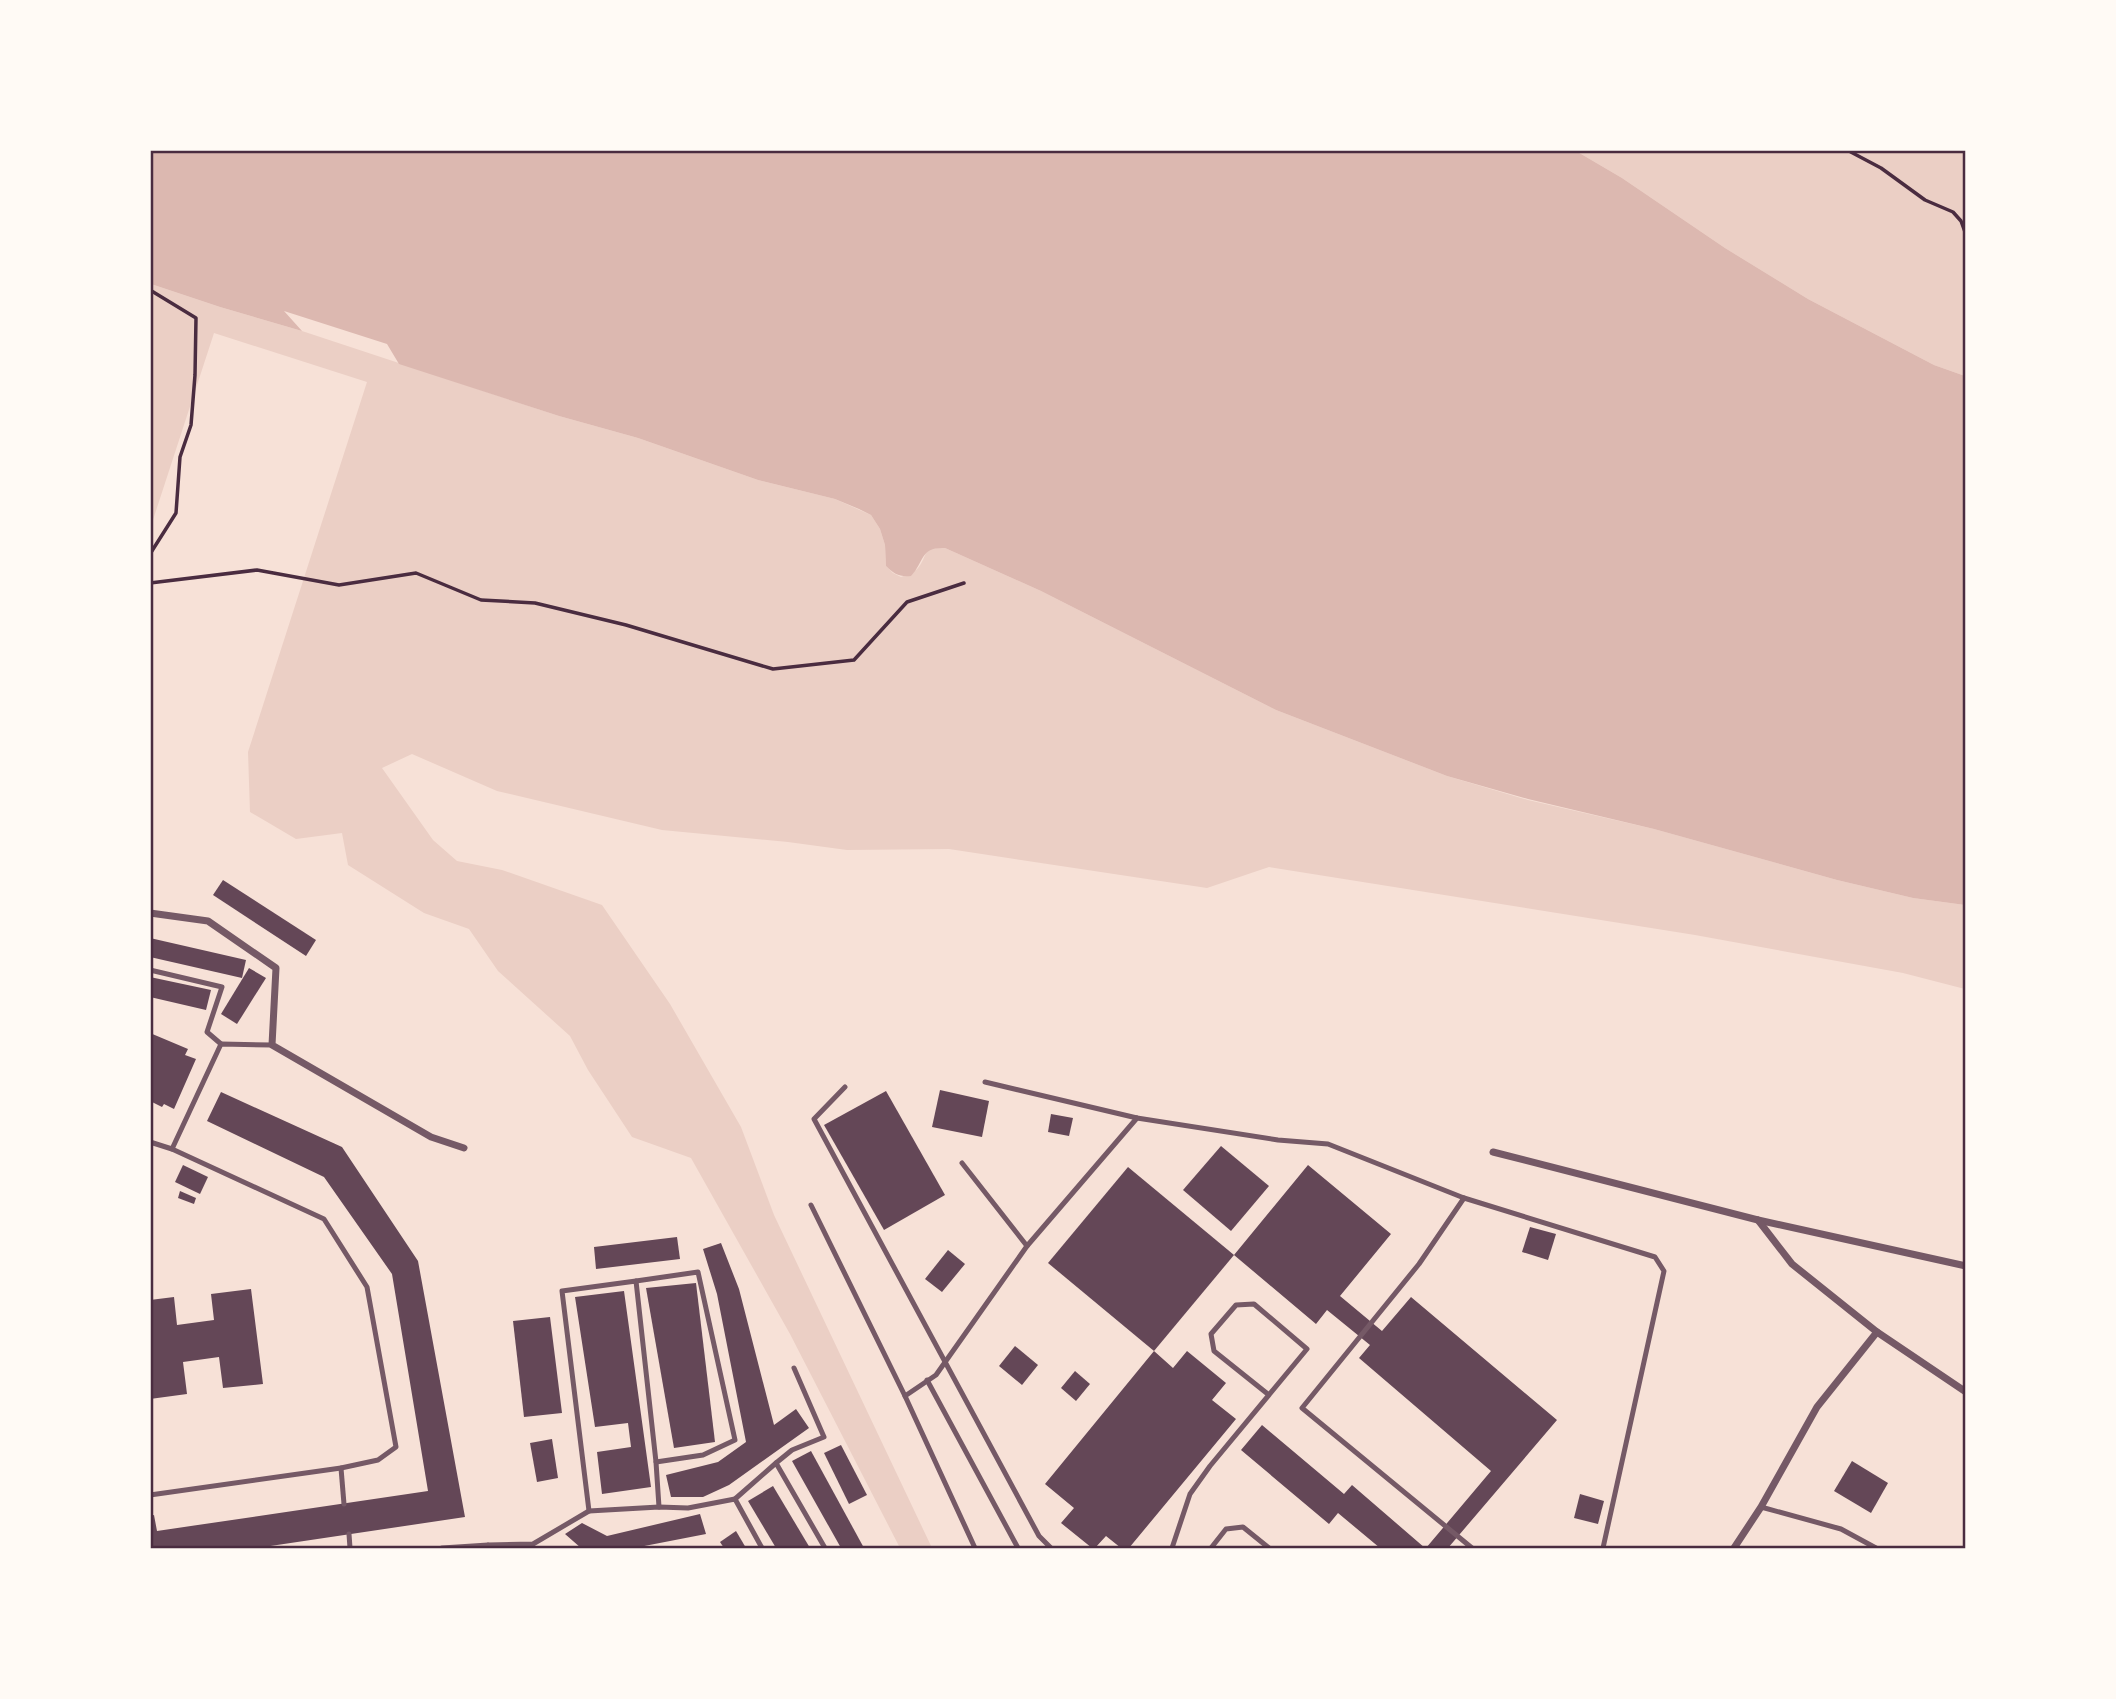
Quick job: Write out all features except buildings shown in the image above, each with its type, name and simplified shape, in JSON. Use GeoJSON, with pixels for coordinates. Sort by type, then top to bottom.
{"type":"FeatureCollection","features":[{"type":"Feature","properties":{"kind":"street"},"geometry":{"type":"LineString","coordinates":[[150,913],[208,921],[275,968],[272,1045],[431,1137],[464,1148]]}},
{"type":"Feature","properties":{"kind":"street"},"geometry":{"type":"LineString","coordinates":[[1493,1152],[1758,1220],[1965,1266]]}},
{"type":"Feature","properties":{"kind":"street"},"geometry":{"type":"LineString","coordinates":[[1758,1220],[1792,1264],[1877,1332],[1965,1392]]}},
{"type":"Feature","properties":{"kind":"street"},"geometry":{"type":"LineString","coordinates":[[1734,1549],[1761,1507],[1817,1407],[1877,1332]]}},
{"type":"Feature","properties":{"kind":"lane"},"geometry":{"type":"LineString","coordinates":[[150,970],[222,986],[207,1032],[221,1044],[272,1045]]}},
{"type":"Feature","properties":{"kind":"lane"},"geometry":{"type":"LineString","coordinates":[[172,1149],[221,1044]]}},
{"type":"Feature","properties":{"kind":"lane"},"geometry":{"type":"LineString","coordinates":[[985,1082],[1137,1118],[1278,1140],[1328,1144],[1464,1198],[1655,1257],[1664,1271],[1603,1549]]}},
{"type":"Feature","properties":{"kind":"lane"},"geometry":{"type":"LineString","coordinates":[[845,1087],[814,1119],[1039,1536],[1051,1549]]}},
{"type":"Feature","properties":{"kind":"lane"},"geometry":{"type":"LineString","coordinates":[[905,1396],[936,1374],[1027,1246],[1137,1118]]}},
{"type":"Feature","properties":{"kind":"lane"},"geometry":{"type":"LineString","coordinates":[[150,1142],[172,1149],[324,1219],[367,1287],[396,1447],[378,1460],[341,1468],[150,1496]]}},
{"type":"Feature","properties":{"kind":"lane"},"geometry":{"type":"LineString","coordinates":[[962,1163],[1027,1246]]}},
{"type":"Feature","properties":{"kind":"lane"},"geometry":{"type":"LineString","coordinates":[[1464,1198],[1419,1264],[1302,1408],[1472,1549]]}},
{"type":"Feature","properties":{"kind":"lane"},"geometry":{"type":"LineString","coordinates":[[811,1205],[905,1396],[975,1549]]}},
{"type":"Feature","properties":{"kind":"lane"},"geometry":{"type":"LineString","coordinates":[[589,1511],[562,1291],[698,1272],[735,1440],[703,1455],[656,1462]]}},
{"type":"Feature","properties":{"kind":"lane"},"geometry":{"type":"LineString","coordinates":[[635,1281],[659,1507]]}},
{"type":"Feature","properties":{"kind":"lane"},"geometry":{"type":"LineString","coordinates":[[1172,1549],[1190,1494],[1307,1349],[1254,1304],[1236,1305],[1211,1335],[1214,1350],[1269,1395]]}},
{"type":"Feature","properties":{"kind":"lane"},"geometry":{"type":"LineString","coordinates":[[442,1549],[533,1544],[589,1511],[688,1508],[735,1499],[792,1450],[824,1437],[794,1368]]}},
{"type":"Feature","properties":{"kind":"lane"},"geometry":{"type":"LineString","coordinates":[[928,1380],[1018,1549]]}},
{"type":"Feature","properties":{"kind":"lane"},"geometry":{"type":"LineString","coordinates":[[776,1463],[825,1549]]}},
{"type":"Feature","properties":{"kind":"lane"},"geometry":{"type":"LineString","coordinates":[[341,1468],[344,1504]]}},
{"type":"Feature","properties":{"kind":"lane"},"geometry":{"type":"LineString","coordinates":[[735,1499],[762,1549]]}},
{"type":"Feature","properties":{"kind":"lane"},"geometry":{"type":"LineString","coordinates":[[1761,1507],[1841,1529],[1876,1549]]}},
{"type":"Feature","properties":{"kind":"lane"},"geometry":{"type":"LineString","coordinates":[[1211,1549],[1226,1529],[1243,1527],[1269,1549]]}},
{"type":"Feature","properties":{"kind":"lane"},"geometry":{"type":"LineString","coordinates":[[349,1534],[350,1549]]}},
{"type":"Feature","properties":{"kind":"path"},"geometry":{"type":"LineString","coordinates":[[1847,150],[1881,168],[1925,200],[1952,212],[1961,221],[1965,232],[1965,247]]}},
{"type":"Feature","properties":{"kind":"path"},"geometry":{"type":"LineString","coordinates":[[150,290],[196,318],[191,425],[180,457],[176,513],[150,554]]}},
{"type":"Feature","properties":{"kind":"path"},"geometry":{"type":"LineString","coordinates":[[150,583],[257,570],[339,585],[416,573],[481,600],[535,603],[626,625],[773,669],[854,660],[907,602],[964,583]]}},
{"type":"Feature","properties":{"kind":"shaded area"},"geometry":{"type":"Polygon","coordinates":[[[150,151],[1576,151],[1808,299],[1934,365],[1965,376],[1965,905],[1913,898],[1837,880],[1654,829],[1528,799],[1447,776],[1276,710],[1041,591],[945,548],[927,552],[911,576],[897,574],[886,566],[885,545],[880,529],[871,515],[835,499],[758,480],[638,438],[559,416],[399,364],[387,344],[284,311],[302,331],[151,284],[150,151]]]}},
{"type":"Feature","properties":{"kind":"shaded area"},"geometry":{"type":"Polygon","coordinates":[[[1576,151],[1965,151],[1965,376],[1934,365],[1808,299],[1576,151]]]}},
{"type":"Feature","properties":{"kind":"shaded area"},"geometry":{"type":"Polygon","coordinates":[[[151,284],[559,416],[638,438],[758,480],[835,499],[871,515],[880,529],[885,545],[886,566],[901,577],[917,569],[929,550],[945,548],[1041,591],[1276,710],[1447,776],[1528,800],[1654,829],[1837,880],[1913,898],[1965,905],[1965,989],[1903,973],[1695,935],[1269,867],[1207,888],[949,849],[847,850],[662,830],[497,791],[412,754],[382,768],[433,840],[457,861],[502,870],[602,905],[670,1004],[741,1127],[774,1215],[932,1548],[900,1548],[790,1334],[691,1158],[632,1137],[588,1070],[570,1036],[498,971],[469,929],[424,913],[348,865],[342,833],[296,839],[250,812],[248,752],[367,382],[214,333],[151,526],[151,284]]]}}]}
